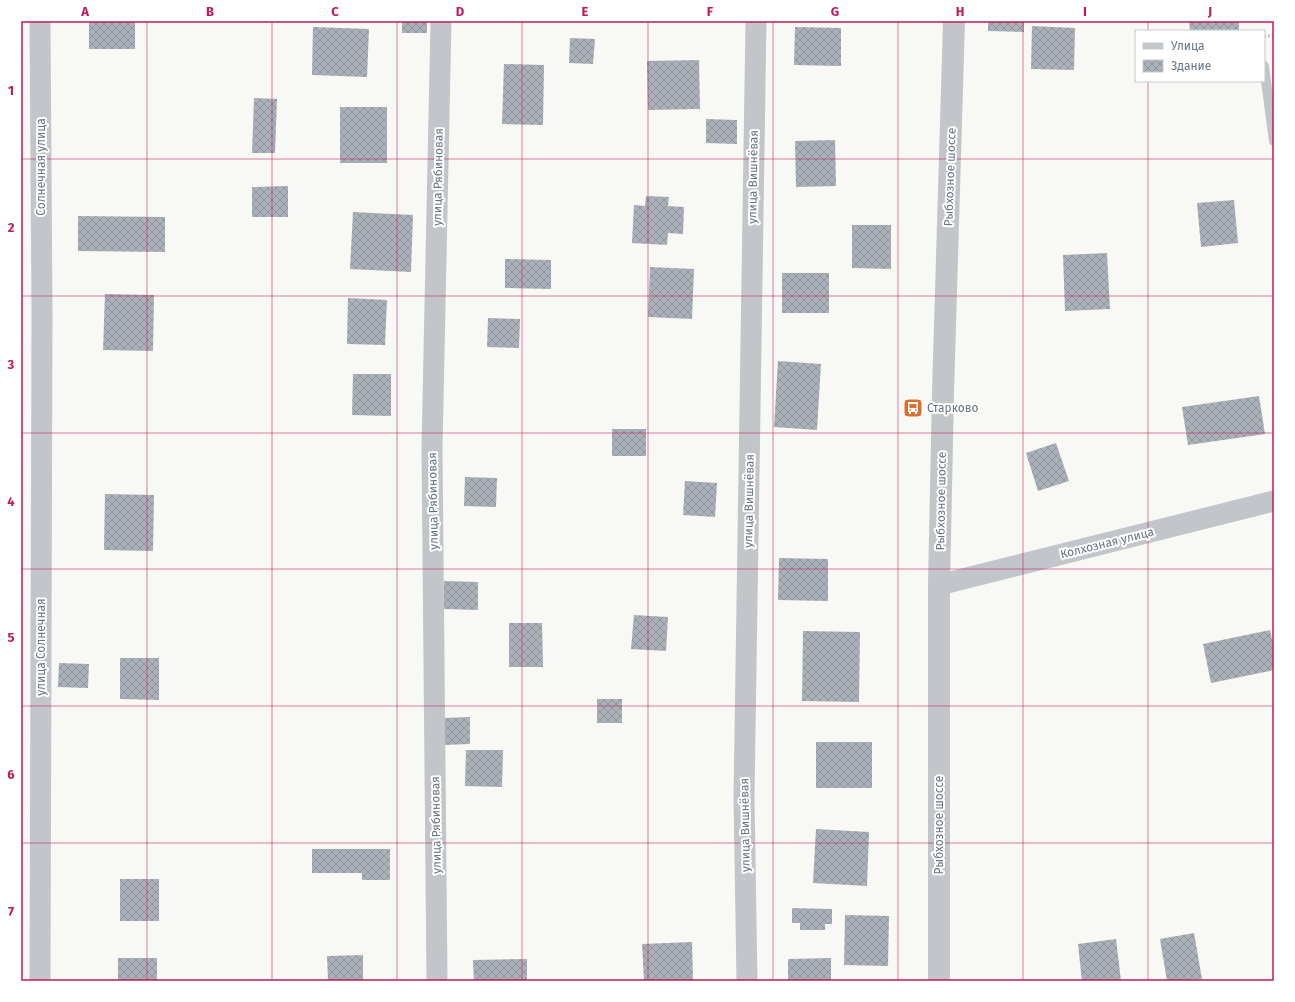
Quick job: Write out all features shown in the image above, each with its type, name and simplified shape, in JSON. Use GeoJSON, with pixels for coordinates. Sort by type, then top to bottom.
{"type":"FeatureCollection","features":[{"type":"Feature","properties":{"kind":"street","name":"Солнечная улица"},"geometry":{"type":"LineString","coordinates":[[40,21],[42,313]]}},
{"type":"Feature","properties":{"kind":"street","name":"улица Рябиновая"},"geometry":{"type":"LineString","coordinates":[[437,981],[432,448],[441,21]]}},
{"type":"Feature","properties":{"kind":"street","name":"улица Вишнёвая"},"geometry":{"type":"LineString","coordinates":[[747,981],[744,797],[756,21]]}},
{"type":"Feature","properties":{"kind":"street","name":"Рыбхозное шоссе"},"geometry":{"type":"LineString","coordinates":[[939,981],[939,585],[943,386],[954,21]]}},
{"type":"Feature","properties":{"kind":"street","name":"улица Солнечная"},"geometry":{"type":"LineString","coordinates":[[40,981],[42,313]]}},
{"type":"Feature","properties":{"kind":"street","name":"Колхозная улица"},"geometry":{"type":"LineString","coordinates":[[939,585],[1274,501]]}},
{"type":"Feature","properties":{"kind":"lane"},"geometry":{"type":"LineString","coordinates":[[1265,74],[1274,141]]}},
{"type":"Feature","properties":{"kind":"building"},"geometry":{"type":"Polygon","coordinates":[[[89,21],[135,21],[135,49],[89,49],[89,21]]]}},
{"type":"Feature","properties":{"kind":"building"},"geometry":{"type":"Polygon","coordinates":[[[402,21],[427,21],[427,33],[402,33],[402,21]]]}},
{"type":"Feature","properties":{"kind":"building"},"geometry":{"type":"Polygon","coordinates":[[[988,21],[1024,21],[1024,32],[988,31],[988,21]]]}},
{"type":"Feature","properties":{"kind":"building"},"geometry":{"type":"Polygon","coordinates":[[[1189,21],[1239,21],[1239,30],[1190,30],[1189,21]]]}},
{"type":"Feature","properties":{"kind":"building"},"geometry":{"type":"Polygon","coordinates":[[[1032,26],[1075,28],[1074,70],[1031,69],[1032,26]]]}},
{"type":"Feature","properties":{"kind":"building"},"geometry":{"type":"Polygon","coordinates":[[[313,27],[369,29],[367,77],[312,75],[313,27]]]}},
{"type":"Feature","properties":{"kind":"building"},"geometry":{"type":"Polygon","coordinates":[[[795,27],[841,28],[841,66],[794,65],[795,27]]]}},
{"type":"Feature","properties":{"kind":"building"},"geometry":{"type":"Polygon","coordinates":[[[570,38],[595,39],[593,64],[569,63],[570,38]]]}},
{"type":"Feature","properties":{"kind":"building"},"geometry":{"type":"Polygon","coordinates":[[[699,60],[700,109],[648,110],[647,61],[699,60]]]}},
{"type":"Feature","properties":{"kind":"building"},"geometry":{"type":"Polygon","coordinates":[[[504,64],[544,65],[543,125],[502,124],[504,64]]]}},
{"type":"Feature","properties":{"kind":"building"},"geometry":{"type":"Polygon","coordinates":[[[254,98],[277,99],[275,153],[252,153],[254,98]]]}},
{"type":"Feature","properties":{"kind":"building"},"geometry":{"type":"Polygon","coordinates":[[[340,107],[387,107],[387,163],[340,163],[340,107]]]}},
{"type":"Feature","properties":{"kind":"building"},"geometry":{"type":"Polygon","coordinates":[[[706,119],[737,120],[737,144],[706,143],[706,119]]]}},
{"type":"Feature","properties":{"kind":"building"},"geometry":{"type":"Polygon","coordinates":[[[835,140],[836,186],[796,187],[795,141],[835,140]]]}},
{"type":"Feature","properties":{"kind":"building"},"geometry":{"type":"Polygon","coordinates":[[[288,186],[288,217],[252,217],[252,187],[288,186]]]}},
{"type":"Feature","properties":{"kind":"building"},"geometry":{"type":"Polygon","coordinates":[[[646,196],[669,197],[668,206],[684,207],[683,234],[668,233],[667,245],[632,243],[634,205],[645,206],[646,196]]]}},
{"type":"Feature","properties":{"kind":"building"},"geometry":{"type":"Polygon","coordinates":[[[1234,200],[1238,243],[1201,247],[1197,203],[1234,200]]]}},
{"type":"Feature","properties":{"kind":"building"},"geometry":{"type":"Polygon","coordinates":[[[353,212],[413,215],[411,272],[350,269],[353,212]]]}},
{"type":"Feature","properties":{"kind":"building"},"geometry":{"type":"Polygon","coordinates":[[[78,216],[165,217],[165,252],[78,251],[78,216]]]}},
{"type":"Feature","properties":{"kind":"building"},"geometry":{"type":"Polygon","coordinates":[[[852,225],[891,225],[891,269],[852,268],[852,225]]]}},
{"type":"Feature","properties":{"kind":"building"},"geometry":{"type":"Polygon","coordinates":[[[1107,253],[1110,309],[1065,311],[1063,255],[1107,253]]]}},
{"type":"Feature","properties":{"kind":"building"},"geometry":{"type":"Polygon","coordinates":[[[505,259],[551,260],[551,289],[505,288],[505,259]]]}},
{"type":"Feature","properties":{"kind":"building"},"geometry":{"type":"Polygon","coordinates":[[[650,267],[694,269],[692,319],[648,317],[650,267]]]}},
{"type":"Feature","properties":{"kind":"building"},"geometry":{"type":"Polygon","coordinates":[[[782,273],[829,273],[829,313],[782,313],[782,273]]]}},
{"type":"Feature","properties":{"kind":"building"},"geometry":{"type":"Polygon","coordinates":[[[105,294],[154,295],[153,351],[103,350],[105,294]]]}},
{"type":"Feature","properties":{"kind":"building"},"geometry":{"type":"Polygon","coordinates":[[[348,298],[387,300],[385,345],[347,344],[348,298]]]}},
{"type":"Feature","properties":{"kind":"building"},"geometry":{"type":"Polygon","coordinates":[[[488,318],[520,319],[519,348],[487,347],[488,318]]]}},
{"type":"Feature","properties":{"kind":"building"},"geometry":{"type":"Polygon","coordinates":[[[778,361],[821,364],[817,430],[774,427],[778,361]]]}},
{"type":"Feature","properties":{"kind":"building"},"geometry":{"type":"Polygon","coordinates":[[[353,374],[391,374],[391,416],[352,415],[353,374]]]}},
{"type":"Feature","properties":{"kind":"building"},"geometry":{"type":"Polygon","coordinates":[[[1259,396],[1265,434],[1188,445],[1182,407],[1259,396]]]}},
{"type":"Feature","properties":{"kind":"building"},"geometry":{"type":"Polygon","coordinates":[[[612,429],[646,429],[646,456],[612,456],[612,429]]]}},
{"type":"Feature","properties":{"kind":"building"},"geometry":{"type":"Polygon","coordinates":[[[1056,443],[1069,481],[1038,491],[1026,453],[1056,443]]]}},
{"type":"Feature","properties":{"kind":"building"},"geometry":{"type":"Polygon","coordinates":[[[465,477],[497,478],[496,507],[464,506],[465,477]]]}},
{"type":"Feature","properties":{"kind":"building"},"geometry":{"type":"Polygon","coordinates":[[[685,481],[717,483],[715,517],[683,515],[685,481]]]}},
{"type":"Feature","properties":{"kind":"building"},"geometry":{"type":"Polygon","coordinates":[[[105,494],[154,495],[153,551],[104,550],[105,494]]]}},
{"type":"Feature","properties":{"kind":"building"},"geometry":{"type":"Polygon","coordinates":[[[779,558],[828,559],[828,601],[778,600],[779,558]]]}},
{"type":"Feature","properties":{"kind":"building"},"geometry":{"type":"Polygon","coordinates":[[[444,581],[478,582],[478,610],[444,609],[444,581]]]}},
{"type":"Feature","properties":{"kind":"building"},"geometry":{"type":"Polygon","coordinates":[[[634,615],[668,617],[666,651],[631,649],[634,615]]]}},
{"type":"Feature","properties":{"kind":"building"},"geometry":{"type":"Polygon","coordinates":[[[509,623],[542,623],[543,667],[509,667],[509,623]]]}},
{"type":"Feature","properties":{"kind":"building"},"geometry":{"type":"Polygon","coordinates":[[[1270,630],[1274,648],[1274,670],[1211,683],[1203,644],[1270,630]]]}},
{"type":"Feature","properties":{"kind":"building"},"geometry":{"type":"Polygon","coordinates":[[[803,631],[860,632],[859,702],[802,701],[803,631]]]}},
{"type":"Feature","properties":{"kind":"building"},"geometry":{"type":"Polygon","coordinates":[[[120,658],[159,658],[159,700],[120,699],[120,658]]]}},
{"type":"Feature","properties":{"kind":"building"},"geometry":{"type":"Polygon","coordinates":[[[59,663],[89,664],[88,688],[58,687],[59,663]]]}},
{"type":"Feature","properties":{"kind":"building"},"geometry":{"type":"Polygon","coordinates":[[[597,699],[622,699],[622,723],[597,723],[597,699]]]}},
{"type":"Feature","properties":{"kind":"building"},"geometry":{"type":"Polygon","coordinates":[[[470,717],[470,744],[444,745],[443,718],[470,717]]]}},
{"type":"Feature","properties":{"kind":"building"},"geometry":{"type":"Polygon","coordinates":[[[816,742],[872,742],[872,788],[816,788],[816,742]]]}},
{"type":"Feature","properties":{"kind":"building"},"geometry":{"type":"Polygon","coordinates":[[[466,750],[503,750],[502,787],[465,786],[466,750]]]}},
{"type":"Feature","properties":{"kind":"building"},"geometry":{"type":"Polygon","coordinates":[[[816,829],[869,832],[867,886],[813,883],[816,829]]]}},
{"type":"Feature","properties":{"kind":"building"},"geometry":{"type":"Polygon","coordinates":[[[312,849],[390,849],[390,880],[362,880],[362,873],[312,873],[312,849]]]}},
{"type":"Feature","properties":{"kind":"building"},"geometry":{"type":"Polygon","coordinates":[[[120,879],[159,879],[159,921],[120,921],[120,879]]]}},
{"type":"Feature","properties":{"kind":"building"},"geometry":{"type":"Polygon","coordinates":[[[792,908],[832,909],[832,924],[825,924],[825,930],[800,930],[800,923],[792,923],[792,908]]]}},
{"type":"Feature","properties":{"kind":"building"},"geometry":{"type":"Polygon","coordinates":[[[845,915],[889,916],[888,966],[844,965],[845,915]]]}},
{"type":"Feature","properties":{"kind":"building"},"geometry":{"type":"Polygon","coordinates":[[[1194,933],[1202,979],[1167,981],[1160,939],[1194,933]]]}},
{"type":"Feature","properties":{"kind":"building"},"geometry":{"type":"Polygon","coordinates":[[[1116,939],[1121,981],[1082,981],[1078,944],[1116,939]]]}},
{"type":"Feature","properties":{"kind":"building"},"geometry":{"type":"Polygon","coordinates":[[[692,942],[693,981],[644,981],[642,944],[692,942]]]}},
{"type":"Feature","properties":{"kind":"building"},"geometry":{"type":"Polygon","coordinates":[[[363,955],[363,981],[328,981],[327,956],[363,955]]]}},
{"type":"Feature","properties":{"kind":"building"},"geometry":{"type":"Polygon","coordinates":[[[118,958],[157,958],[157,981],[118,981],[118,958]]]}},
{"type":"Feature","properties":{"kind":"building"},"geometry":{"type":"Polygon","coordinates":[[[831,958],[831,981],[788,981],[788,959],[831,958]]]}},
{"type":"Feature","properties":{"kind":"building"},"geometry":{"type":"Polygon","coordinates":[[[527,959],[527,981],[474,981],[473,960],[527,959]]]}},
{"type":"Feature","properties":{"kind":"place","name":"Старково"},"geometry":{"type":"Point","coordinates":[913,408]}}]}
